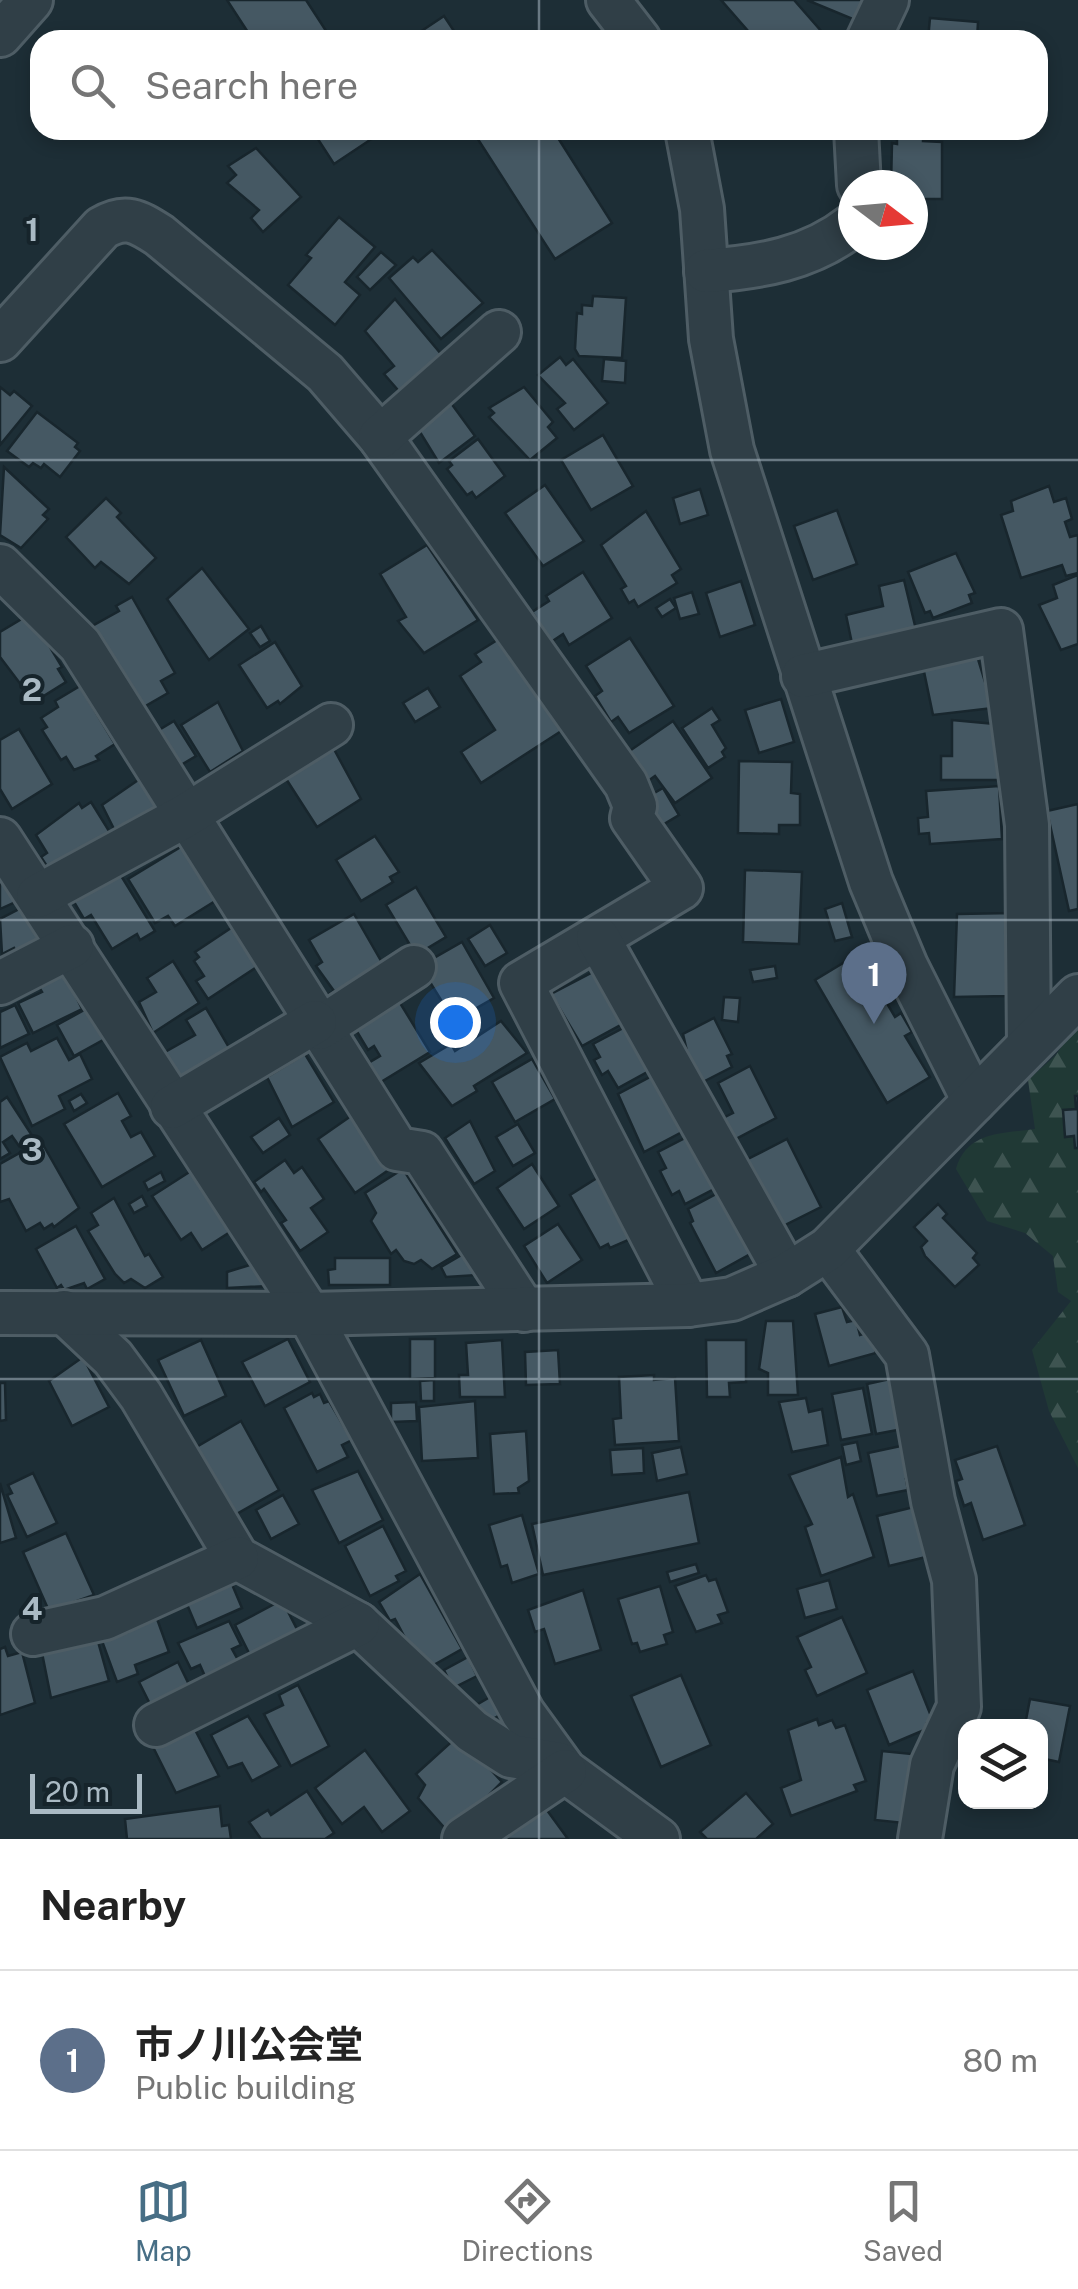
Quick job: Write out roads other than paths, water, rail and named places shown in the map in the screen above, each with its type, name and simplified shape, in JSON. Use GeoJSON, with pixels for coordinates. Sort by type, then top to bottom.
{"type":"FeatureCollection","features":[{"type":"Feature","properties":{"kind":"street"},"geometry":{"type":"LineString","coordinates":[[0,35],[31,0]]}},
{"type":"Feature","properties":{"kind":"street"},"geometry":{"type":"LineString","coordinates":[[608,0],[631,30]]}},
{"type":"Feature","properties":{"kind":"street"},"geometry":{"type":"LineString","coordinates":[[873,30],[887,0]]}},
{"type":"Feature","properties":{"kind":"street"},"geometry":{"type":"LineString","coordinates":[[689,140],[702,209],[710,339],[732,450],[871,882],[906,966],[974,1101]]}},
{"type":"Feature","properties":{"kind":"street"},"geometry":{"type":"LineString","coordinates":[[857,140],[858,170]]}},
{"type":"Feature","properties":{"kind":"street"},"geometry":{"type":"LineString","coordinates":[[0,340],[102,228],[118,219],[135,220],[159,235],[325,373],[380,436],[626,784],[635,806],[632,818],[681,888],[521,983],[688,1305]]}},
{"type":"Feature","properties":{"kind":"street"},"geometry":{"type":"LineString","coordinates":[[706,271],[790,258],[838,236]]}},
{"type":"Feature","properties":{"kind":"street"},"geometry":{"type":"LineString","coordinates":[[380,436],[499,332]]}},
{"type":"Feature","properties":{"kind":"street"},"geometry":{"type":"LineString","coordinates":[[0,566],[80,646],[396,1149],[422,1152],[524,1310]]}},
{"type":"Feature","properties":{"kind":"street"},"geometry":{"type":"LineString","coordinates":[[802,676],[1001,630],[1026,825],[1029,1045]]}},
{"type":"Feature","properties":{"kind":"street"},"geometry":{"type":"LineString","coordinates":[[38,896],[185,816],[331,726]]}},
{"type":"Feature","properties":{"kind":"street"},"geometry":{"type":"LineString","coordinates":[[0,839],[309,1314],[423,1522],[486,1651],[562,1767],[658,1839]]}},
{"type":"Feature","properties":{"kind":"street"},"geometry":{"type":"LineString","coordinates":[[598,938],[786,1276]]}},
{"type":"Feature","properties":{"kind":"street"},"geometry":{"type":"LineString","coordinates":[[0,983],[72,946]]}},
{"type":"Feature","properties":{"kind":"street"},"geometry":{"type":"LineString","coordinates":[[172,1107],[414,967]]}},
{"type":"Feature","properties":{"kind":"street"},"geometry":{"type":"LineString","coordinates":[[0,1313],[524,1310],[688,1305],[732,1299],[786,1276],[828,1249],[1078,996]]}},
{"type":"Feature","properties":{"kind":"street"},"geometry":{"type":"LineString","coordinates":[[828,1249],[907,1356],[922,1420],[932,1501],[954,1580],[959,1707],[932,1765],[920,1839]]}},
{"type":"Feature","properties":{"kind":"street"},"geometry":{"type":"LineString","coordinates":[[64,1312],[113,1358],[141,1396],[237,1558],[358,1624],[472,1731],[511,1756],[562,1767]]}},
{"type":"Feature","properties":{"kind":"street"},"geometry":{"type":"LineString","coordinates":[[34,1634],[105,1618],[237,1558]]}},
{"type":"Feature","properties":{"kind":"street"},"geometry":{"type":"LineString","coordinates":[[156,1725],[358,1624]]}},
{"type":"Feature","properties":{"kind":"street"},"geometry":{"type":"LineString","coordinates":[[464,1839],[562,1767]]}},
{"type":"Feature","properties":{"kind":"place","name":"市ノ川公会堂"},"geometry":{"type":"Point","coordinates":[874,1024]}}]}
